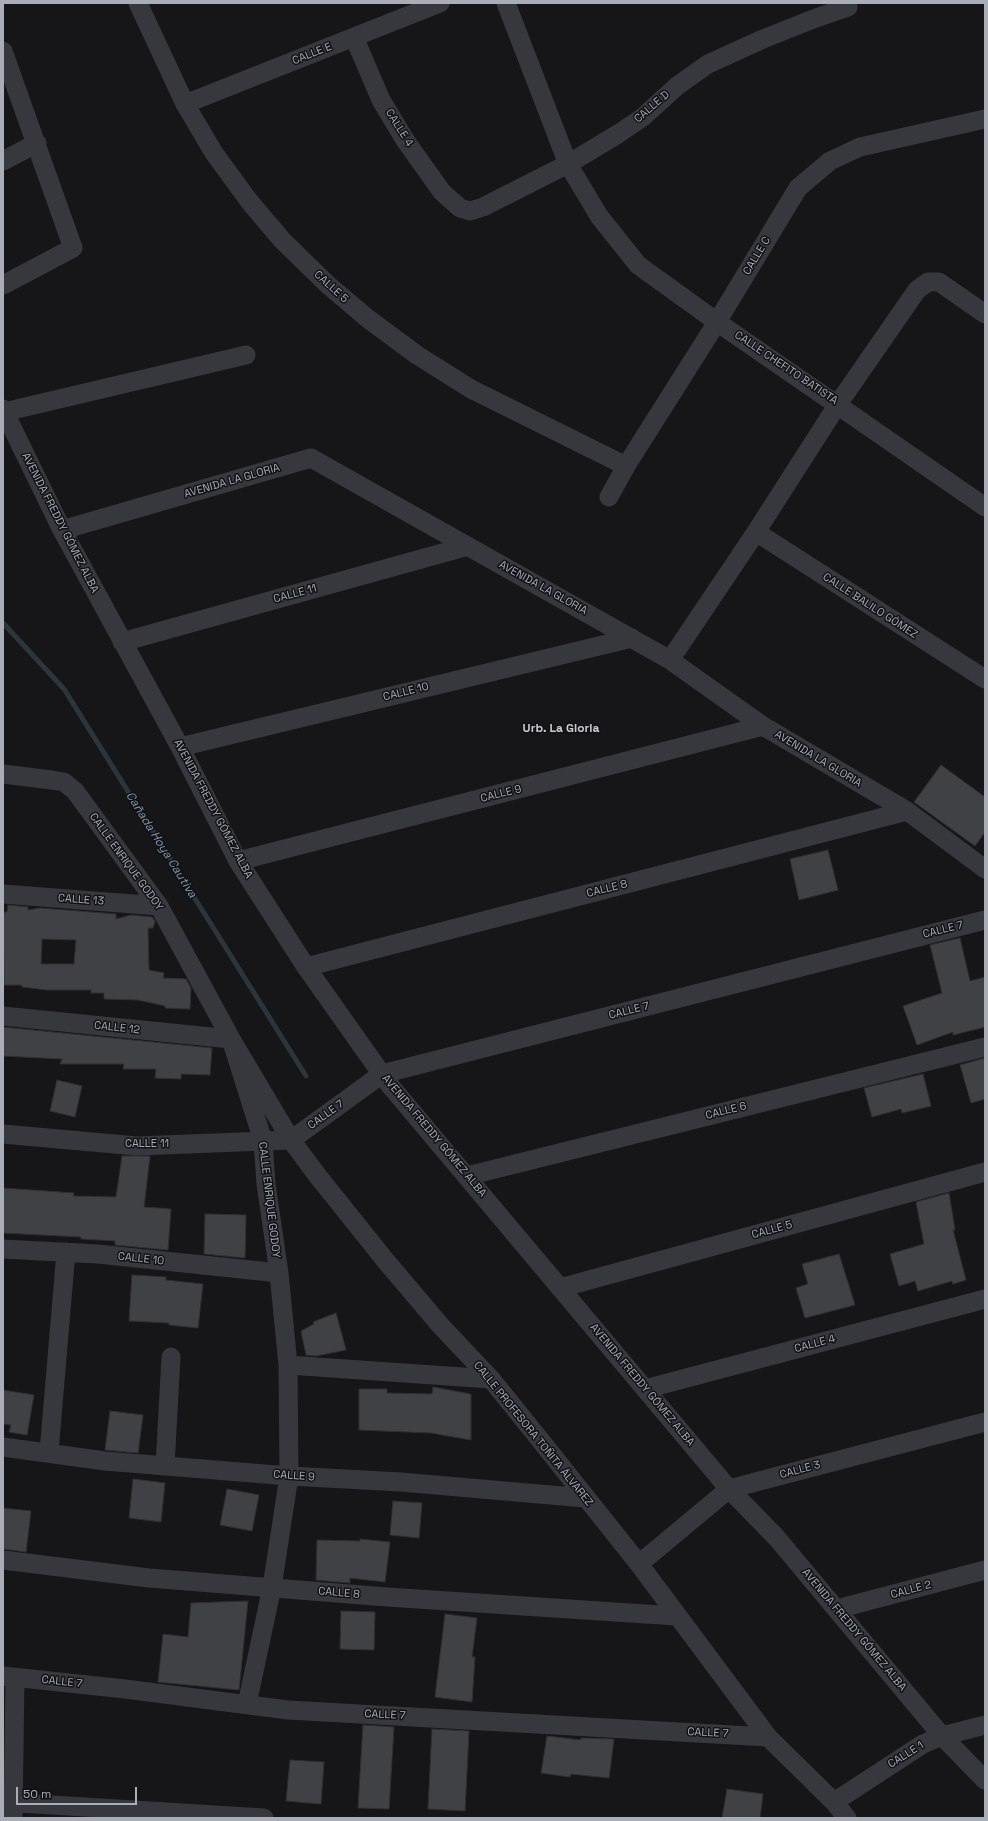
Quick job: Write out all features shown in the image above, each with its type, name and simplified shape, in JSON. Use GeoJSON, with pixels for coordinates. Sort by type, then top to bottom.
{"type":"FeatureCollection","features":[{"type":"Feature","properties":{"kind":"street","name":"CALLE 5"},"geometry":{"type":"LineString","coordinates":[[138,3],[185,104],[214,153],[249,201],[282,240],[327,284],[367,318],[417,355],[471,389],[626,466]]}},
{"type":"Feature","properties":{"kind":"street","name":"CALLE E"},"geometry":{"type":"LineString","coordinates":[[185,104],[440,3]]}},
{"type":"Feature","properties":{"kind":"street","name":"CALLE CHEFITO BATISTA"},"geometry":{"type":"LineString","coordinates":[[506,3],[568,164],[599,216],[638,264],[717,322],[838,404],[985,507]]}},
{"type":"Feature","properties":{"kind":"street","name":"CALLE D"},"geometry":{"type":"LineString","coordinates":[[460,208],[470,211],[483,207],[568,164],[618,134],[642,117],[676,86],[708,64],[776,34],[849,11]]}},
{"type":"Feature","properties":{"kind":"street","name":"CALLE 4"},"geometry":{"type":"LineString","coordinates":[[354,37],[381,100],[405,140],[442,192],[460,208]]}},
{"type":"Feature","properties":{"kind":"street"},"geometry":{"type":"LineString","coordinates":[[3,50],[74,248],[3,285]]}},
{"type":"Feature","properties":{"kind":"street","name":"CALLE C"},"geometry":{"type":"LineString","coordinates":[[609,497],[626,466],[717,322],[798,188],[830,161],[860,147],[985,119]]}},
{"type":"Feature","properties":{"kind":"street"},"geometry":{"type":"LineString","coordinates":[[3,161],[37,143]]}},
{"type":"Feature","properties":{"kind":"street"},"geometry":{"type":"LineString","coordinates":[[670,660],[756,532],[838,404],[917,290],[928,282],[939,282],[985,314]]}},
{"type":"Feature","properties":{"kind":"street"},"geometry":{"type":"LineString","coordinates":[[4,410],[246,355]]}},
{"type":"Feature","properties":{"kind":"street","name":"AVENIDA FREDDY GÓMEZ ALBA"},"geometry":{"type":"LineString","coordinates":[[4,410],[62,530],[180,747],[238,862],[306,967],[382,1074],[729,1489],[776,1537],[942,1736],[985,1780]]}},
{"type":"Feature","properties":{"kind":"street","name":"AVENIDA LA GLORIA"},"geometry":{"type":"LineString","coordinates":[[62,530],[311,458],[670,660],[763,726],[907,811],[985,869]]}},
{"type":"Feature","properties":{"kind":"street","name":"CALLE BALILO GÓMEZ"},"geometry":{"type":"LineString","coordinates":[[756,532],[985,679]]}},
{"type":"Feature","properties":{"kind":"street","name":"CALLE 11"},"geometry":{"type":"LineString","coordinates":[[122,642],[468,546]]}},
{"type":"Feature","properties":{"kind":"street","name":"CALLE 10"},"geometry":{"type":"LineString","coordinates":[[180,747],[632,638]]}},
{"type":"Feature","properties":{"kind":"street","name":"CALLE 9"},"geometry":{"type":"LineString","coordinates":[[238,862],[763,726]]}},
{"type":"Feature","properties":{"kind":"street","name":"CALLE ENRIQUE GODOY"},"geometry":{"type":"LineString","coordinates":[[3,774],[64,782],[74,791],[159,906],[231,1039],[263,1141],[266,1184],[279,1273],[288,1365],[289,1476],[272,1587],[247,1704]]}},
{"type":"Feature","properties":{"kind":"street","name":"CALLE 8"},"geometry":{"type":"LineString","coordinates":[[306,967],[907,811]]}},
{"type":"Feature","properties":{"kind":"street","name":"CALLE 13"},"geometry":{"type":"LineString","coordinates":[[3,894],[159,906]]}},
{"type":"Feature","properties":{"kind":"street","name":"CALLE 7"},"geometry":{"type":"LineString","coordinates":[[291,1140],[382,1074],[985,920]]}},
{"type":"Feature","properties":{"kind":"street","name":"CALLE 12"},"geometry":{"type":"LineString","coordinates":[[3,1016],[231,1039]]}},
{"type":"Feature","properties":{"kind":"street","name":"CALLE PROFESORA TOÑITA ÁLVAREZ"},"geometry":{"type":"LineString","coordinates":[[231,1039],[291,1140],[317,1175],[385,1260],[440,1325],[491,1380],[639,1564],[676,1616],[768,1737],[834,1802],[847,1818]]}},
{"type":"Feature","properties":{"kind":"street","name":"CALLE 6"},"geometry":{"type":"LineString","coordinates":[[467,1176],[985,1047]]}},
{"type":"Feature","properties":{"kind":"street","name":"CALLE 11"},"geometry":{"type":"LineString","coordinates":[[3,1134],[137,1146],[291,1140]]}},
{"type":"Feature","properties":{"kind":"street","name":"CALLE 5"},"geometry":{"type":"LineString","coordinates":[[560,1288],[985,1172]]}},
{"type":"Feature","properties":{"kind":"street","name":"CALLE 10"},"geometry":{"type":"LineString","coordinates":[[3,1249],[66,1252],[279,1273]]}},
{"type":"Feature","properties":{"kind":"street"},"geometry":{"type":"LineString","coordinates":[[49,1452],[66,1252]]}},
{"type":"Feature","properties":{"kind":"street","name":"CALLE 4"},"geometry":{"type":"LineString","coordinates":[[645,1388],[985,1299]]}},
{"type":"Feature","properties":{"kind":"street"},"geometry":{"type":"LineString","coordinates":[[165,1466],[170,1357]]}},
{"type":"Feature","properties":{"kind":"street"},"geometry":{"type":"LineString","coordinates":[[288,1365],[491,1380]]}},
{"type":"Feature","properties":{"kind":"street","name":"CALLE 3"},"geometry":{"type":"LineString","coordinates":[[639,1564],[729,1489],[985,1422]]}},
{"type":"Feature","properties":{"kind":"street","name":"CALLE 9"},"geometry":{"type":"LineString","coordinates":[[3,1447],[49,1452],[105,1461],[289,1476],[401,1482],[585,1498]]}},
{"type":"Feature","properties":{"kind":"street","name":"CALLE 8"},"geometry":{"type":"LineString","coordinates":[[3,1560],[149,1578],[676,1616]]}},
{"type":"Feature","properties":{"kind":"street","name":"CALLE 2"},"geometry":{"type":"LineString","coordinates":[[836,1609],[985,1570]]}},
{"type":"Feature","properties":{"kind":"street"},"geometry":{"type":"LineString","coordinates":[[9,1677],[10,1807],[264,1818]]}},
{"type":"Feature","properties":{"kind":"street","name":"CALLE 7"},"geometry":{"type":"LineString","coordinates":[[9,1677],[125,1689],[288,1710],[768,1737]]}},
{"type":"Feature","properties":{"kind":"street","name":"CALLE 1"},"geometry":{"type":"LineString","coordinates":[[834,1802],[923,1744],[942,1736],[985,1725]]}},
{"type":"Feature","properties":{"kind":"building"},"geometry":{"type":"Polygon","coordinates":[[[941,765],[985,797],[985,832],[975,846],[914,802],[941,765]]]}},
{"type":"Feature","properties":{"kind":"building"},"geometry":{"type":"Polygon","coordinates":[[[828,850],[838,890],[799,900],[790,859],[828,850]]]}},
{"type":"Feature","properties":{"kind":"building"},"geometry":{"type":"Polygon","coordinates":[[[8,905],[28,907],[28,910],[40,908],[116,914],[116,919],[131,915],[152,917],[155,921],[153,928],[148,928],[149,970],[164,973],[163,978],[186,979],[191,988],[190,1009],[165,1008],[165,1006],[138,1000],[104,999],[104,993],[91,993],[91,990],[47,990],[22,987],[22,985],[4,985],[3,912],[7,912],[8,905]],[[42,939],[41,964],[74,964],[76,940],[42,939]]]}},
{"type":"Feature","properties":{"kind":"building"},"geometry":{"type":"Polygon","coordinates":[[[960,938],[970,981],[985,977],[985,1027],[953,1035],[953,1032],[917,1045],[903,1006],[942,993],[930,945],[960,938]]]}},
{"type":"Feature","properties":{"kind":"building"},"geometry":{"type":"Polygon","coordinates":[[[3,1027],[212,1048],[210,1075],[181,1074],[181,1079],[155,1078],[156,1069],[123,1069],[124,1064],[60,1064],[62,1059],[3,1056],[3,1027]]]}},
{"type":"Feature","properties":{"kind":"building"},"geometry":{"type":"Polygon","coordinates":[[[985,1058],[985,1099],[971,1103],[960,1065],[985,1058]]]}},
{"type":"Feature","properties":{"kind":"building"},"geometry":{"type":"Polygon","coordinates":[[[923,1074],[931,1106],[902,1113],[901,1109],[872,1117],[864,1088],[923,1074]]]}},
{"type":"Feature","properties":{"kind":"building"},"geometry":{"type":"Polygon","coordinates":[[[57,1080],[82,1086],[75,1117],[50,1111],[57,1080]]]}},
{"type":"Feature","properties":{"kind":"building"},"geometry":{"type":"Polygon","coordinates":[[[122,1156],[150,1156],[144,1207],[171,1209],[168,1250],[115,1245],[115,1241],[81,1239],[81,1237],[3,1233],[3,1188],[74,1193],[73,1196],[116,1197],[122,1156]]]}},
{"type":"Feature","properties":{"kind":"building"},"geometry":{"type":"Polygon","coordinates":[[[949,1193],[955,1230],[953,1230],[966,1280],[953,1284],[952,1281],[918,1291],[915,1281],[899,1286],[890,1254],[924,1244],[916,1202],[949,1193]]]}},
{"type":"Feature","properties":{"kind":"building"},"geometry":{"type":"Polygon","coordinates":[[[205,1214],[246,1215],[245,1258],[204,1254],[205,1214]]]}},
{"type":"Feature","properties":{"kind":"building"},"geometry":{"type":"Polygon","coordinates":[[[839,1254],[855,1305],[805,1318],[796,1288],[808,1284],[802,1264],[839,1254]]]}},
{"type":"Feature","properties":{"kind":"building"},"geometry":{"type":"Polygon","coordinates":[[[132,1275],[166,1277],[166,1280],[203,1284],[198,1328],[169,1325],[169,1323],[129,1321],[132,1275]]]}},
{"type":"Feature","properties":{"kind":"building"},"geometry":{"type":"Polygon","coordinates":[[[336,1313],[346,1350],[316,1356],[306,1355],[301,1331],[314,1324],[313,1322],[336,1313]]]}},
{"type":"Feature","properties":{"kind":"building"},"geometry":{"type":"Polygon","coordinates":[[[433,1387],[471,1394],[471,1440],[431,1433],[359,1430],[359,1389],[387,1389],[387,1393],[432,1394],[433,1387]]]}},
{"type":"Feature","properties":{"kind":"building"},"geometry":{"type":"Polygon","coordinates":[[[3,1390],[34,1395],[27,1435],[9,1432],[11,1425],[3,1424],[3,1390]]]}},
{"type":"Feature","properties":{"kind":"building"},"geometry":{"type":"Polygon","coordinates":[[[110,1411],[143,1415],[138,1453],[105,1450],[110,1411]]]}},
{"type":"Feature","properties":{"kind":"building"},"geometry":{"type":"Polygon","coordinates":[[[133,1479],[165,1483],[161,1522],[129,1518],[133,1479]]]}},
{"type":"Feature","properties":{"kind":"building"},"geometry":{"type":"Polygon","coordinates":[[[227,1489],[259,1495],[252,1531],[220,1525],[227,1489]]]}},
{"type":"Feature","properties":{"kind":"building"},"geometry":{"type":"Polygon","coordinates":[[[393,1501],[422,1503],[419,1538],[390,1535],[393,1501]]]}},
{"type":"Feature","properties":{"kind":"building"},"geometry":{"type":"Polygon","coordinates":[[[3,1508],[31,1511],[26,1552],[3,1549],[3,1508]]]}},
{"type":"Feature","properties":{"kind":"building"},"geometry":{"type":"Polygon","coordinates":[[[360,1539],[390,1542],[385,1582],[350,1578],[350,1583],[316,1580],[317,1540],[360,1541],[360,1539]]]}},
{"type":"Feature","properties":{"kind":"building"},"geometry":{"type":"Polygon","coordinates":[[[248,1601],[239,1690],[158,1682],[163,1634],[188,1637],[191,1603],[248,1601]]]}},
{"type":"Feature","properties":{"kind":"building"},"geometry":{"type":"Polygon","coordinates":[[[341,1611],[375,1612],[374,1650],[340,1649],[341,1611]]]}},
{"type":"Feature","properties":{"kind":"building"},"geometry":{"type":"Polygon","coordinates":[[[445,1614],[477,1618],[472,1657],[475,1657],[472,1702],[435,1697],[445,1614]]]}},
{"type":"Feature","properties":{"kind":"building"},"geometry":{"type":"Polygon","coordinates":[[[363,1725],[394,1727],[389,1809],[358,1808],[363,1725]]]}},
{"type":"Feature","properties":{"kind":"building"},"geometry":{"type":"Polygon","coordinates":[[[432,1729],[469,1731],[465,1811],[428,1809],[432,1729]]]}},
{"type":"Feature","properties":{"kind":"building"},"geometry":{"type":"Polygon","coordinates":[[[547,1736],[581,1740],[581,1738],[614,1739],[609,1778],[571,1774],[570,1777],[541,1773],[547,1736]]]}},
{"type":"Feature","properties":{"kind":"building"},"geometry":{"type":"Polygon","coordinates":[[[290,1760],[324,1762],[321,1804],[286,1801],[290,1760]]]}},
{"type":"Feature","properties":{"kind":"building"},"geometry":{"type":"Polygon","coordinates":[[[727,1789],[763,1794],[760,1818],[722,1818],[727,1789]]]}},
{"type":"Feature","properties":{"kind":"waterway","name":"Cañada Hoya Cautiva"},"geometry":{"type":"LineString","coordinates":[[3,623],[64,689],[306,1076]]}},
{"type":"Feature","properties":{"kind":"district","name":"Urb. La Gloria"},"geometry":{"type":"Point","coordinates":[561,729]}}]}
